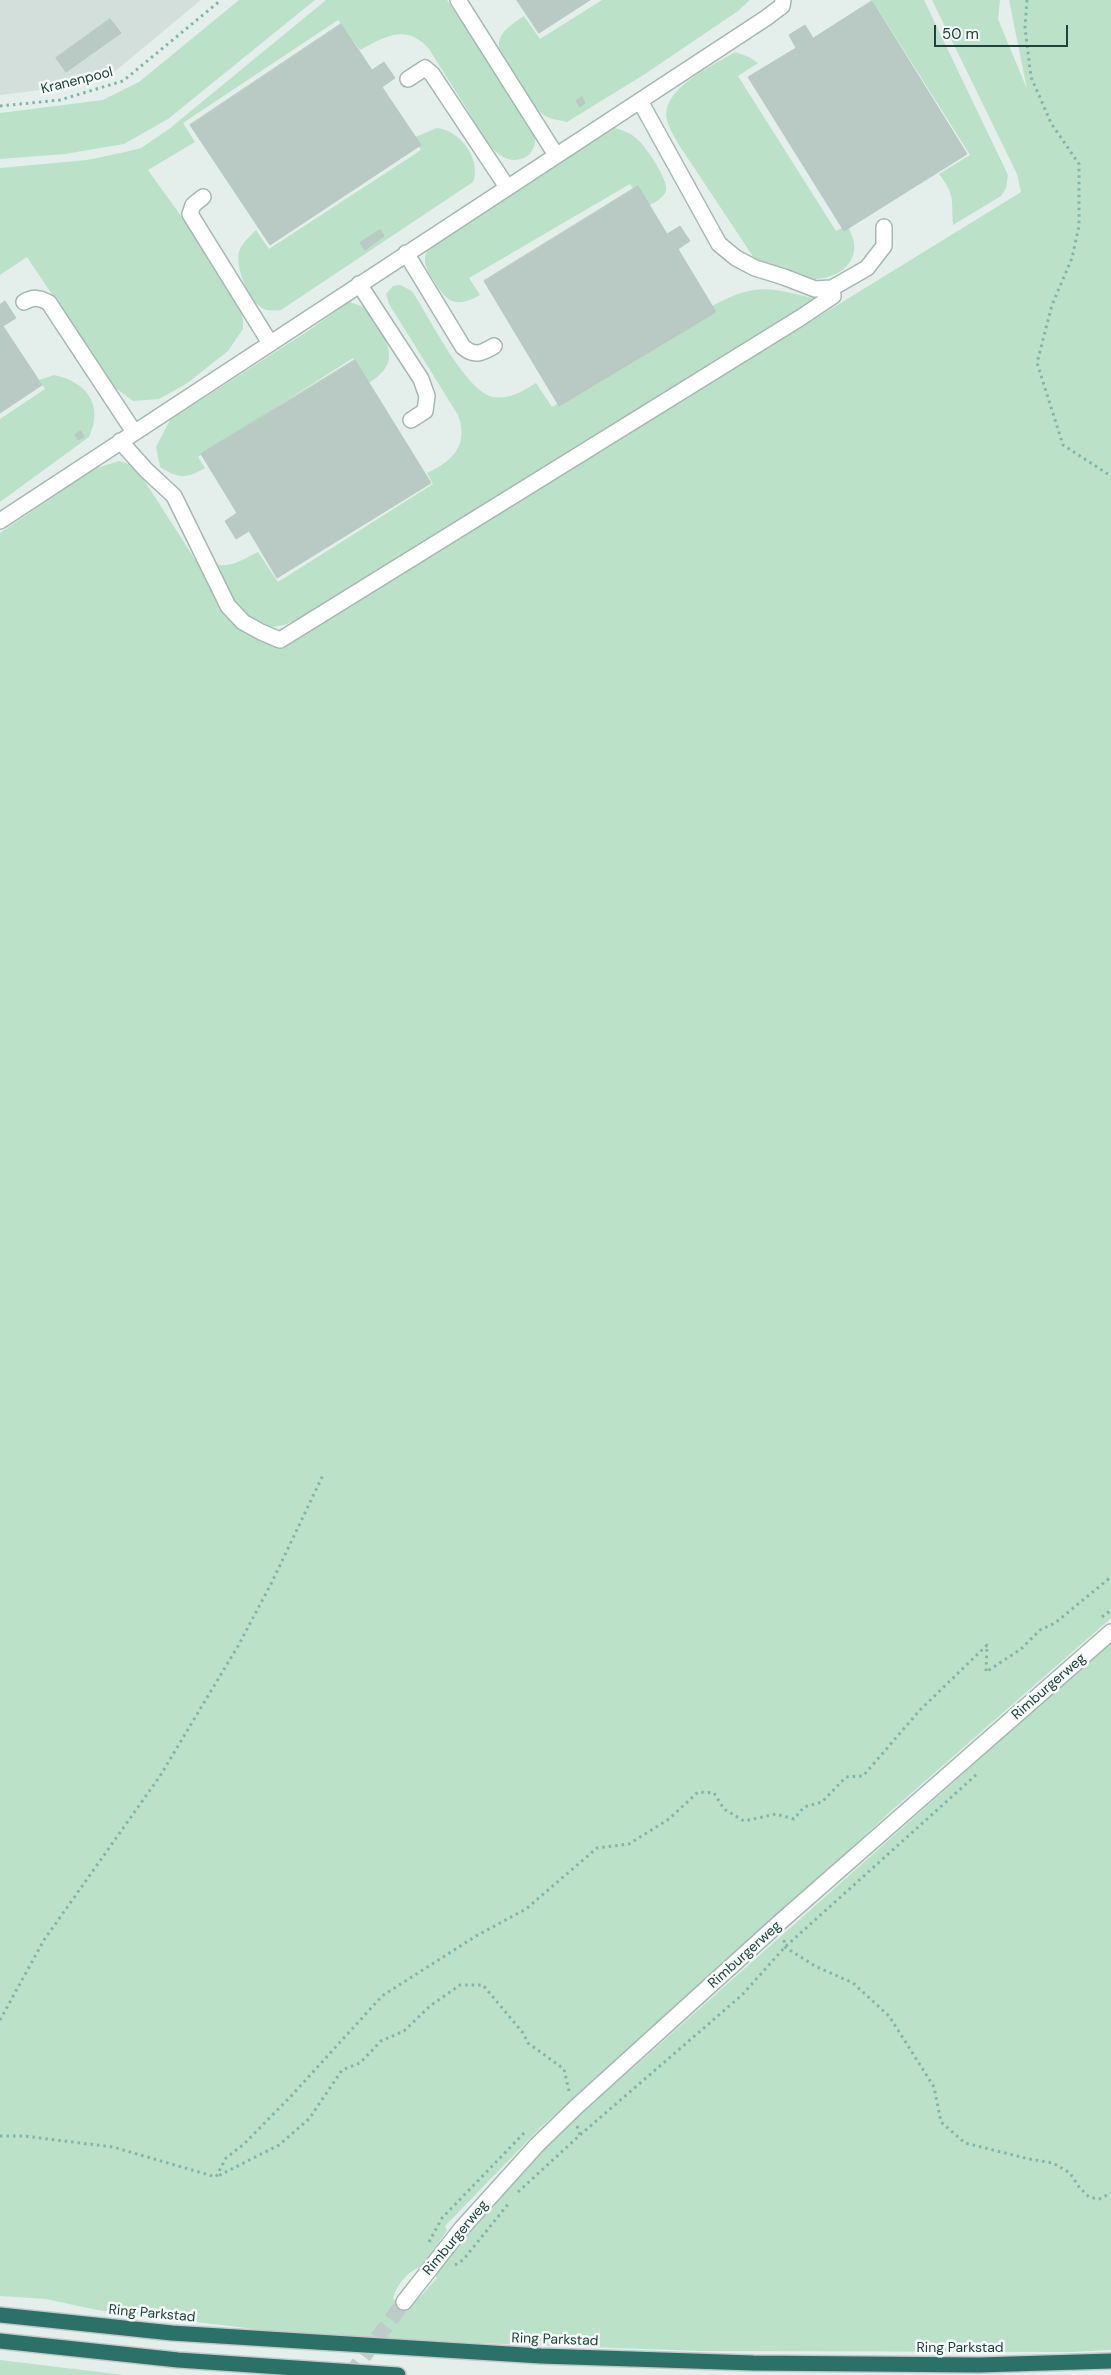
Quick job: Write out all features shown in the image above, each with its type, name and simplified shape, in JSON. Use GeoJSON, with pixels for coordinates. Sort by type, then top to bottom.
{"type":"FeatureCollection","features":[{"type":"Feature","properties":{"kind":"highway","name":"Ring Parkstad"},"geometry":{"type":"LineString","coordinates":[[0,2315],[172,2333],[541,2356],[763,2363],[979,2365],[1111,2361]]}},
{"type":"Feature","properties":{"kind":"highway"},"geometry":{"type":"LineString","coordinates":[[0,2341],[188,2360],[398,2375]]}},
{"type":"Feature","properties":{"kind":"street"},"geometry":{"type":"LineString","coordinates":[[458,0],[556,155]]}},
{"type":"Feature","properties":{"kind":"street"},"geometry":{"type":"LineString","coordinates":[[0,521],[766,18],[782,6],[784,0]]}},
{"type":"Feature","properties":{"kind":"street"},"geometry":{"type":"LineString","coordinates":[[408,79],[425,68],[432,74],[507,187]]}},
{"type":"Feature","properties":{"kind":"street"},"geometry":{"type":"LineString","coordinates":[[640,101],[719,244],[736,258],[755,268],[784,277],[815,290],[832,288],[867,268],[884,246],[884,227]]}},
{"type":"Feature","properties":{"kind":"street"},"geometry":{"type":"LineString","coordinates":[[203,197],[193,205],[190,214],[270,343]]}},
{"type":"Feature","properties":{"kind":"street"},"geometry":{"type":"LineString","coordinates":[[406,254],[463,347],[470,353],[477,354],[494,346]]}},
{"type":"Feature","properties":{"kind":"street"},"geometry":{"type":"LineString","coordinates":[[359,284],[421,379],[427,396],[425,411],[411,420]]}},
{"type":"Feature","properties":{"kind":"street"},"geometry":{"type":"LineString","coordinates":[[120,441],[146,470],[174,496],[228,606],[243,622],[280,640],[800,318],[833,296],[832,288]]}},
{"type":"Feature","properties":{"kind":"street"},"geometry":{"type":"LineString","coordinates":[[24,302],[32,298],[42,299],[49,303],[134,432]]}},
{"type":"Feature","properties":{"kind":"street","name":"Rimburgerweg"},"geometry":{"type":"LineString","coordinates":[[404,2302],[462,2228],[537,2144],[779,1924],[1111,1632]]}},
{"type":"Feature","properties":{"kind":"path","name":"Kranenpool"},"geometry":{"type":"LineString","coordinates":[[0,106],[60,100],[123,81],[221,0]]}},
{"type":"Feature","properties":{"kind":"path"},"geometry":{"type":"LineString","coordinates":[[1027,0],[1025,28],[1031,77],[1051,123],[1079,164],[1077,234],[1072,258],[1052,305],[1037,363],[1063,446],[1111,476]]}},
{"type":"Feature","properties":{"kind":"path"},"geometry":{"type":"LineString","coordinates":[[0,2020],[44,1940],[160,1776],[228,1662],[271,1584],[324,1473]]}},
{"type":"Feature","properties":{"kind":"path"},"geometry":{"type":"LineString","coordinates":[[216,2177],[226,2158],[244,2144],[293,2094],[382,1996],[476,1936],[526,1910],[597,1848],[629,1844],[669,1819],[698,1792],[714,1793],[724,1809],[744,1821],[776,1814],[794,1818],[804,1807],[822,1802],[846,1777],[863,1776],[920,1710],[987,1645],[986,1672],[1021,1649],[1040,1630],[1055,1623],[1111,1577]]}},
{"type":"Feature","properties":{"kind":"path","name":"Rimburgerweg"},"geometry":{"type":"LineString","coordinates":[[516,2195],[580,2135],[742,1995],[785,1947],[978,1773]]}},
{"type":"Feature","properties":{"kind":"path"},"geometry":{"type":"LineString","coordinates":[[785,1947],[815,1966],[852,1983],[889,2016],[934,2087],[941,2122],[965,2143],[1057,2165],[1070,2174],[1078,2187],[1089,2197],[1099,2199],[1111,2193]]}},
{"type":"Feature","properties":{"kind":"path"},"geometry":{"type":"LineString","coordinates":[[0,2136],[24,2136],[113,2147],[216,2177],[279,2145],[309,2119],[342,2070],[360,2063],[381,2040],[404,2031],[430,2006],[460,1985],[483,1984],[523,2033],[528,2043],[564,2069],[572,2111],[580,2135]]}},
{"type":"Feature","properties":{"kind":"path","name":"Rimburgerweg"},"geometry":{"type":"LineString","coordinates":[[448,2269],[463,2260],[510,2202]]}},
{"type":"Feature","properties":{"kind":"shaded area"},"geometry":{"type":"Polygon","coordinates":[[[0,0],[201,0],[108,77],[65,87],[0,95],[0,0]]]}},
{"type":"Feature","properties":{"kind":"green space"},"geometry":{"type":"Polygon","coordinates":[[[239,0],[315,0],[168,119],[124,144],[65,154],[0,159],[0,113],[103,100],[139,82],[239,0]]]}},
{"type":"Feature","properties":{"kind":"green space"},"geometry":{"type":"Polygon","coordinates":[[[326,0],[447,0],[529,123],[535,136],[532,151],[524,158],[518,160],[512,160],[500,155],[481,133],[429,49],[420,41],[404,34],[395,35],[360,50],[338,20],[183,123],[195,142],[148,170],[235,291],[243,320],[243,329],[228,351],[186,384],[159,399],[133,401],[113,386],[27,257],[0,275],[0,168],[87,160],[141,148],[169,129],[326,0]]]}},
{"type":"Feature","properties":{"kind":"green space"},"geometry":{"type":"Polygon","coordinates":[[[602,0],[750,0],[738,11],[645,74],[567,122],[547,117],[531,101],[505,61],[499,48],[501,37],[511,25],[524,16],[540,39],[602,0]]]}},
{"type":"Feature","properties":{"kind":"green space"},"geometry":{"type":"Polygon","coordinates":[[[872,0],[924,0],[1008,175],[1006,188],[1001,196],[953,225],[950,193],[939,174],[970,155],[872,0]]]}},
{"type":"Feature","properties":{"kind":"green space"},"geometry":{"type":"Polygon","coordinates":[[[932,0],[1000,0],[998,19],[1027,89],[1009,0],[1111,0],[1111,1618],[891,1811],[807,1890],[723,1962],[540,2128],[445,2226],[447,2230],[424,2266],[413,2270],[404,2278],[397,2288],[393,2299],[399,2303],[421,2296],[437,2278],[433,2272],[540,2153],[1111,1642],[1111,2350],[1072,2352],[700,2351],[421,2341],[271,2331],[97,2310],[46,2299],[0,2296],[0,533],[94,469],[119,461],[135,466],[230,614],[284,646],[1021,192],[1017,174],[932,0]]]}},
{"type":"Feature","properties":{"kind":"green space"},"geometry":{"type":"Polygon","coordinates":[[[735,52],[749,57],[758,63],[738,76],[836,231],[848,225],[854,243],[854,251],[849,264],[838,273],[816,279],[803,278],[756,261],[669,127],[667,109],[672,98],[680,88],[702,71],[735,52]]]}},
{"type":"Feature","properties":{"kind":"green space"},"geometry":{"type":"Polygon","coordinates":[[[437,128],[454,134],[467,148],[472,156],[474,165],[473,182],[281,310],[267,310],[257,304],[244,282],[238,258],[242,246],[256,230],[269,249],[421,150],[413,138],[437,128]]]}},
{"type":"Feature","properties":{"kind":"green space"},"geometry":{"type":"Polygon","coordinates":[[[615,128],[634,136],[650,155],[660,171],[664,179],[666,191],[657,201],[645,207],[630,184],[469,278],[480,295],[464,302],[458,302],[452,301],[442,293],[428,272],[425,263],[430,242],[615,128]]]}},
{"type":"Feature","properties":{"kind":"green space"},"geometry":{"type":"Polygon","coordinates":[[[400,285],[412,291],[448,351],[471,382],[482,392],[493,397],[505,397],[521,392],[536,383],[552,407],[713,313],[710,307],[727,298],[741,293],[765,289],[822,300],[557,464],[298,619],[281,626],[267,626],[254,622],[234,603],[211,562],[229,565],[258,552],[278,582],[433,484],[427,473],[451,457],[460,443],[461,426],[458,415],[389,304],[386,294],[393,286],[400,285]]]}},
{"type":"Feature","properties":{"kind":"green space"},"geometry":{"type":"Polygon","coordinates":[[[349,302],[361,306],[368,311],[387,344],[389,358],[387,365],[377,377],[369,383],[353,358],[198,457],[205,468],[193,474],[182,476],[172,474],[160,467],[156,447],[170,420],[308,331],[349,302]]]}},
{"type":"Feature","properties":{"kind":"green space"},"geometry":{"type":"Polygon","coordinates":[[[54,375],[76,383],[90,397],[94,415],[89,437],[0,502],[0,419],[45,389],[39,380],[54,375]]]}},
{"type":"Feature","properties":{"kind":"green space"},"geometry":{"type":"Polygon","coordinates":[[[0,2360],[108,2373],[123,2375],[0,2375],[0,2360]]]}},
{"type":"Feature","properties":{"kind":"building"},"geometry":{"type":"Polygon","coordinates":[[[517,0],[590,0],[539,33],[517,0]]]}},
{"type":"Feature","properties":{"kind":"building"},"geometry":{"type":"Polygon","coordinates":[[[872,1],[967,154],[844,231],[748,77],[796,48],[789,35],[805,25],[813,38],[872,1]]]}},
{"type":"Feature","properties":{"kind":"building"},"geometry":{"type":"Polygon","coordinates":[[[110,19],[121,33],[66,72],[56,58],[110,19]]]}},
{"type":"Feature","properties":{"kind":"building"},"geometry":{"type":"Polygon","coordinates":[[[341,24],[372,70],[384,62],[395,78],[382,87],[421,145],[270,245],[190,125],[341,24]]]}},
{"type":"Feature","properties":{"kind":"building"},"geometry":{"type":"Polygon","coordinates":[[[582,97],[585,103],[580,107],[576,101],[582,97]]]}},
{"type":"Feature","properties":{"kind":"building"},"geometry":{"type":"Polygon","coordinates":[[[638,186],[667,234],[680,226],[690,241],[678,249],[716,312],[559,406],[484,281],[638,186]]]}},
{"type":"Feature","properties":{"kind":"building"},"geometry":{"type":"Polygon","coordinates":[[[380,230],[384,236],[365,250],[360,243],[380,230]]]}},
{"type":"Feature","properties":{"kind":"building"},"geometry":{"type":"Polygon","coordinates":[[[5,301],[16,318],[3,326],[42,385],[0,413],[0,305],[5,301]]]}},
{"type":"Feature","properties":{"kind":"building"},"geometry":{"type":"Polygon","coordinates":[[[355,360],[431,483],[277,578],[249,531],[236,539],[225,521],[237,513],[201,454],[355,360]]]}},
{"type":"Feature","properties":{"kind":"building"},"geometry":{"type":"Polygon","coordinates":[[[81,431],[84,437],[78,440],[75,435],[81,431]]]}},
{"type":"Feature","properties":{"kind":"tunnel"},"geometry":{"type":"LineString","coordinates":[[350,2375],[404,2302]]}}]}
